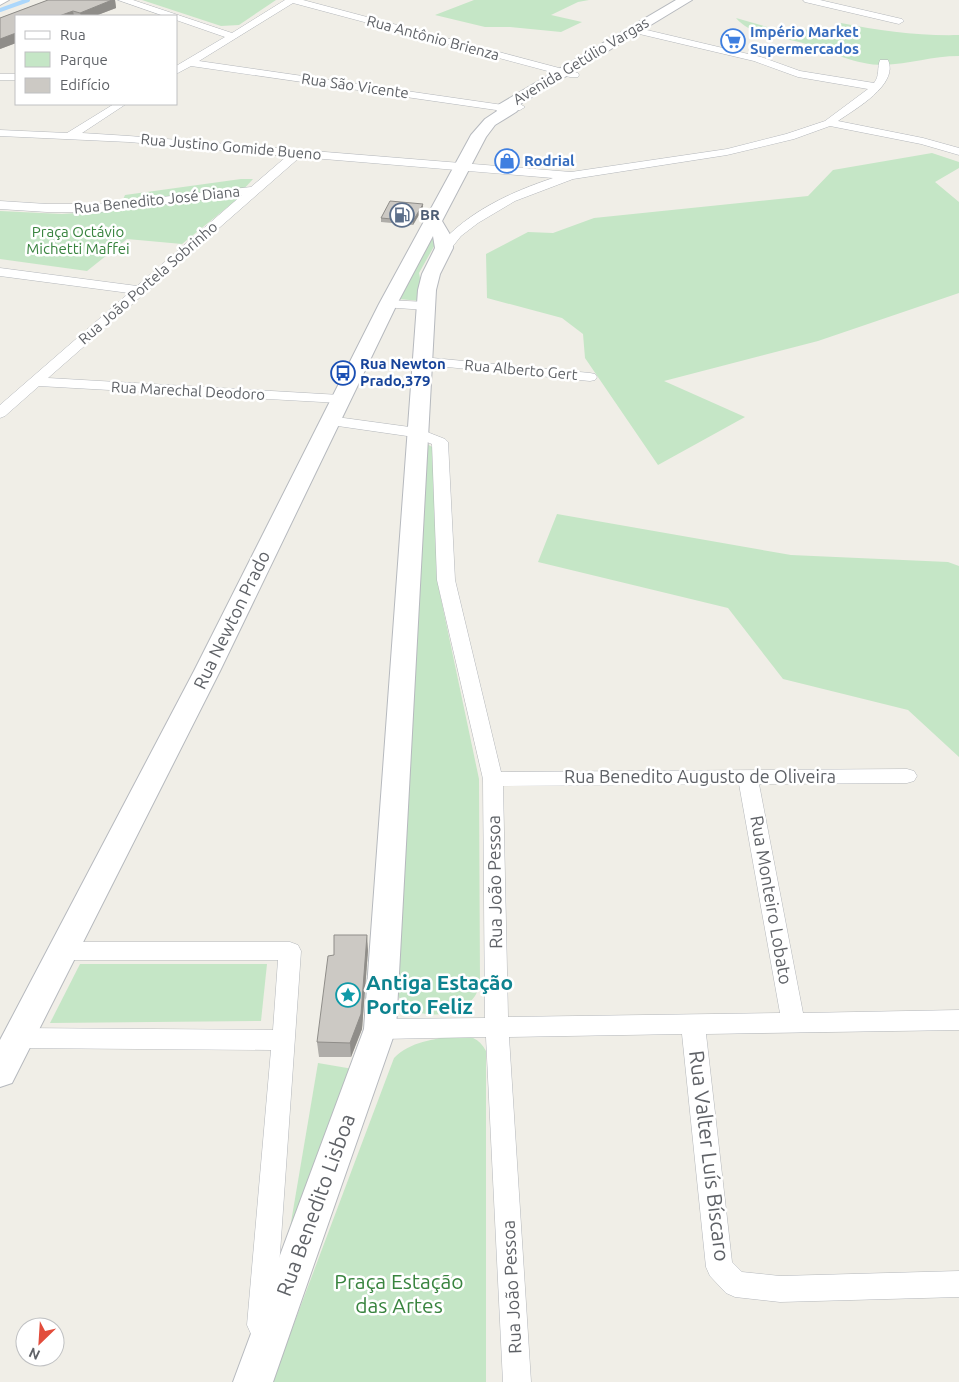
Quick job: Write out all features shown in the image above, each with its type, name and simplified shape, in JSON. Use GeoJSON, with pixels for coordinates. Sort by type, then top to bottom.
{"type":"FeatureCollection","features":[{"type":"Feature","properties":{"kind":"street"},"geometry":{"type":"LineString","coordinates":[[123,0],[165,15]]}},
{"type":"Feature","properties":{"kind":"street"},"geometry":{"type":"LineString","coordinates":[[178,70],[292,0]]}},
{"type":"Feature","properties":{"kind":"street","name":"Rua Antônio Brienza"},"geometry":{"type":"LineString","coordinates":[[292,0],[568,74]]}},
{"type":"Feature","properties":{"kind":"street"},"geometry":{"type":"LineString","coordinates":[[808,0],[899,21]]}},
{"type":"Feature","properties":{"kind":"street","name":"Avenida Getúlio Vargas"},"geometry":{"type":"LineString","coordinates":[[462,166],[479,134],[490,122],[690,2]]}},
{"type":"Feature","properties":{"kind":"street"},"geometry":{"type":"LineString","coordinates":[[178,19],[232,36]]}},
{"type":"Feature","properties":{"kind":"street"},"geometry":{"type":"LineString","coordinates":[[639,32],[757,59],[798,74],[877,87]]}},
{"type":"Feature","properties":{"kind":"street"},"geometry":{"type":"LineString","coordinates":[[444,248],[457,233],[492,208],[517,196],[571,176],[727,152],[790,137],[829,123],[877,87],[885,73],[884,62]]}},
{"type":"Feature","properties":{"kind":"street","name":"Rua São Vicente"},"geometry":{"type":"LineString","coordinates":[[189,63],[511,108]]}},
{"type":"Feature","properties":{"kind":"street"},"geometry":{"type":"LineString","coordinates":[[0,77],[15,77]]}},
{"type":"Feature","properties":{"kind":"street"},"geometry":{"type":"LineString","coordinates":[[70,136],[119,105]]}},
{"type":"Feature","properties":{"kind":"street"},"geometry":{"type":"LineString","coordinates":[[829,123],[924,141],[959,152]]}},
{"type":"Feature","properties":{"kind":"street","name":"Rua Justino Gomide Bueno"},"geometry":{"type":"LineString","coordinates":[[0,133],[138,139],[462,166]]}},
{"type":"Feature","properties":{"kind":"street","name":"Rua João Portela Sobrinho"},"geometry":{"type":"LineString","coordinates":[[0,413],[138,290],[297,153]]}},
{"type":"Feature","properties":{"kind":"street"},"geometry":{"type":"LineString","coordinates":[[462,166],[571,176]]}},
{"type":"Feature","properties":{"kind":"street","name":"Rua Newton Prado"},"geometry":{"type":"LineString","coordinates":[[0,1073],[207,671],[334,410],[462,166]]}},
{"type":"Feature","properties":{"kind":"street","name":"Rua Benedito José Diana"},"geometry":{"type":"LineString","coordinates":[[0,205],[47,208],[100,208],[254,190]]}},
{"type":"Feature","properties":{"kind":"street"},"geometry":{"type":"LineString","coordinates":[[433,221],[442,238],[444,248]]}},
{"type":"Feature","properties":{"kind":"street","name":"Rua Benedito Lisboa"},"geometry":{"type":"LineString","coordinates":[[255,1374],[380,1029],[426,306],[431,274],[444,248]]}},
{"type":"Feature","properties":{"kind":"street"},"geometry":{"type":"LineString","coordinates":[[0,272],[138,290]]}},
{"type":"Feature","properties":{"kind":"street"},"geometry":{"type":"LineString","coordinates":[[388,304],[426,306]]}},
{"type":"Feature","properties":{"kind":"street","name":"Rua Alberto Gert"},"geometry":{"type":"LineString","coordinates":[[422,361],[590,376]]}},
{"type":"Feature","properties":{"kind":"street","name":"Rua Marechal Deodoro"},"geometry":{"type":"LineString","coordinates":[[37,382],[334,410],[417,433]]}},
{"type":"Feature","properties":{"kind":"street","name":"Rua João Pessoa"},"geometry":{"type":"LineString","coordinates":[[417,433],[440,442],[446,580],[493,779],[497,1027],[517,1382]]}},
{"type":"Feature","properties":{"kind":"street","name":"Rua Benedito Augusto de Oliveira"},"geometry":{"type":"LineString","coordinates":[[493,779],[907,776]]}},
{"type":"Feature","properties":{"kind":"street","name":"Rua Monteiro Lobato"},"geometry":{"type":"LineString","coordinates":[[748,777],[793,1023]]}},
{"type":"Feature","properties":{"kind":"street"},"geometry":{"type":"LineString","coordinates":[[62,951],[290,951],[255,1374]]}},
{"type":"Feature","properties":{"kind":"street"},"geometry":{"type":"LineString","coordinates":[[380,1029],[959,1020]]}},
{"type":"Feature","properties":{"kind":"street","name":"Rua Valter Luís Bíscaro"},"geometry":{"type":"LineString","coordinates":[[693,1024],[719,1267],[735,1284],[780,1290],[959,1284]]}},
{"type":"Feature","properties":{"kind":"street"},"geometry":{"type":"LineString","coordinates":[[17,1038],[284,1040]]}},
{"type":"Feature","properties":{"kind":"green space"},"geometry":{"type":"Polygon","coordinates":[[[142,0],[276,0],[239,25],[221,26],[142,0]]]}},
{"type":"Feature","properties":{"kind":"green space"},"geometry":{"type":"Polygon","coordinates":[[[474,0],[589,0],[578,2],[551,15],[582,22],[561,32],[510,27],[485,27],[435,15],[474,0]]]}},
{"type":"Feature","properties":{"kind":"green space"},"geometry":{"type":"Polygon","coordinates":[[[736,18],[774,29],[833,30],[839,29],[839,24],[841,23],[929,35],[959,35],[959,56],[883,65],[863,63],[806,44],[759,33],[736,18]]]}},
{"type":"Feature","properties":{"kind":"green space"},"geometry":{"type":"Polygon","coordinates":[[[932,153],[959,162],[959,168],[935,182],[959,202],[959,293],[818,341],[664,381],[745,417],[658,465],[585,358],[583,334],[562,318],[487,298],[486,254],[528,232],[553,233],[594,218],[808,196],[833,170],[932,153]]]}},
{"type":"Feature","properties":{"kind":"green space"},"geometry":{"type":"Polygon","coordinates":[[[253,179],[243,190],[122,202],[125,195],[253,179]]]}},
{"type":"Feature","properties":{"kind":"green space","name":"Praça Octávio Michetti Maffei"},"geometry":{"type":"Polygon","coordinates":[[[234,195],[240,197],[182,244],[127,239],[87,271],[0,259],[0,211],[62,214],[121,210],[234,195]]]}},
{"type":"Feature","properties":{"kind":"green space"},"geometry":{"type":"Polygon","coordinates":[[[433,234],[437,241],[419,273],[422,288],[420,301],[399,299],[433,234]]]}},
{"type":"Feature","properties":{"kind":"green space"},"geometry":{"type":"Polygon","coordinates":[[[427,444],[434,448],[437,580],[479,779],[480,985],[469,1003],[452,1012],[442,1014],[422,1013],[413,1010],[400,999],[394,985],[427,444]]]}},
{"type":"Feature","properties":{"kind":"green space"},"geometry":{"type":"Polygon","coordinates":[[[557,514],[791,555],[948,562],[959,566],[959,757],[908,710],[783,679],[728,608],[538,562],[557,514]]]}},
{"type":"Feature","properties":{"kind":"green space"},"geometry":{"type":"Polygon","coordinates":[[[80,964],[267,964],[261,1021],[50,1023],[80,964]]]}},
{"type":"Feature","properties":{"kind":"green space","name":"Praça Estação das Artes"},"geometry":{"type":"Polygon","coordinates":[[[456,1035],[474,1038],[486,1051],[486,1382],[272,1382],[394,1058],[415,1045],[456,1035]]]}},
{"type":"Feature","properties":{"kind":"green space"},"geometry":{"type":"Polygon","coordinates":[[[318,1063],[359,1070],[288,1240],[318,1063]]]}},
{"type":"Feature","properties":{"kind":"building"},"geometry":{"type":"Polygon","coordinates":[[[48,0],[112,0],[80,13],[73,11],[62,15],[15,15],[15,33],[0,39],[0,18],[48,0]]]}},
{"type":"Feature","properties":{"kind":"building","name":"BR"},"geometry":{"type":"Polygon","coordinates":[[[390,201],[423,204],[413,221],[381,218],[390,201]]]}},
{"type":"Feature","properties":{"kind":"building"},"geometry":{"type":"Polygon","coordinates":[[[334,935],[367,935],[361,1014],[350,1043],[317,1042],[328,956],[334,955],[334,935]]]}},
{"type":"Feature","properties":{"kind":"waterway"},"geometry":{"type":"LineString","coordinates":[[0,10],[28,0]]}},
{"type":"Feature","properties":{"kind":"place","name":"Império Market Supermercados"},"geometry":{"type":"Point","coordinates":[733,41]}},
{"type":"Feature","properties":{"kind":"place","name":"Rodrial"},"geometry":{"type":"Point","coordinates":[507,161]}},
{"type":"Feature","properties":{"kind":"place","name":"BR"},"geometry":{"type":"Point","coordinates":[402,215]}},
{"type":"Feature","properties":{"kind":"place","name":"Rua Newton Prado,379"},"geometry":{"type":"Point","coordinates":[343,373]}},
{"type":"Feature","properties":{"kind":"place","name":"Antiga Estação Porto Feliz"},"geometry":{"type":"Point","coordinates":[348,995]}}]}
